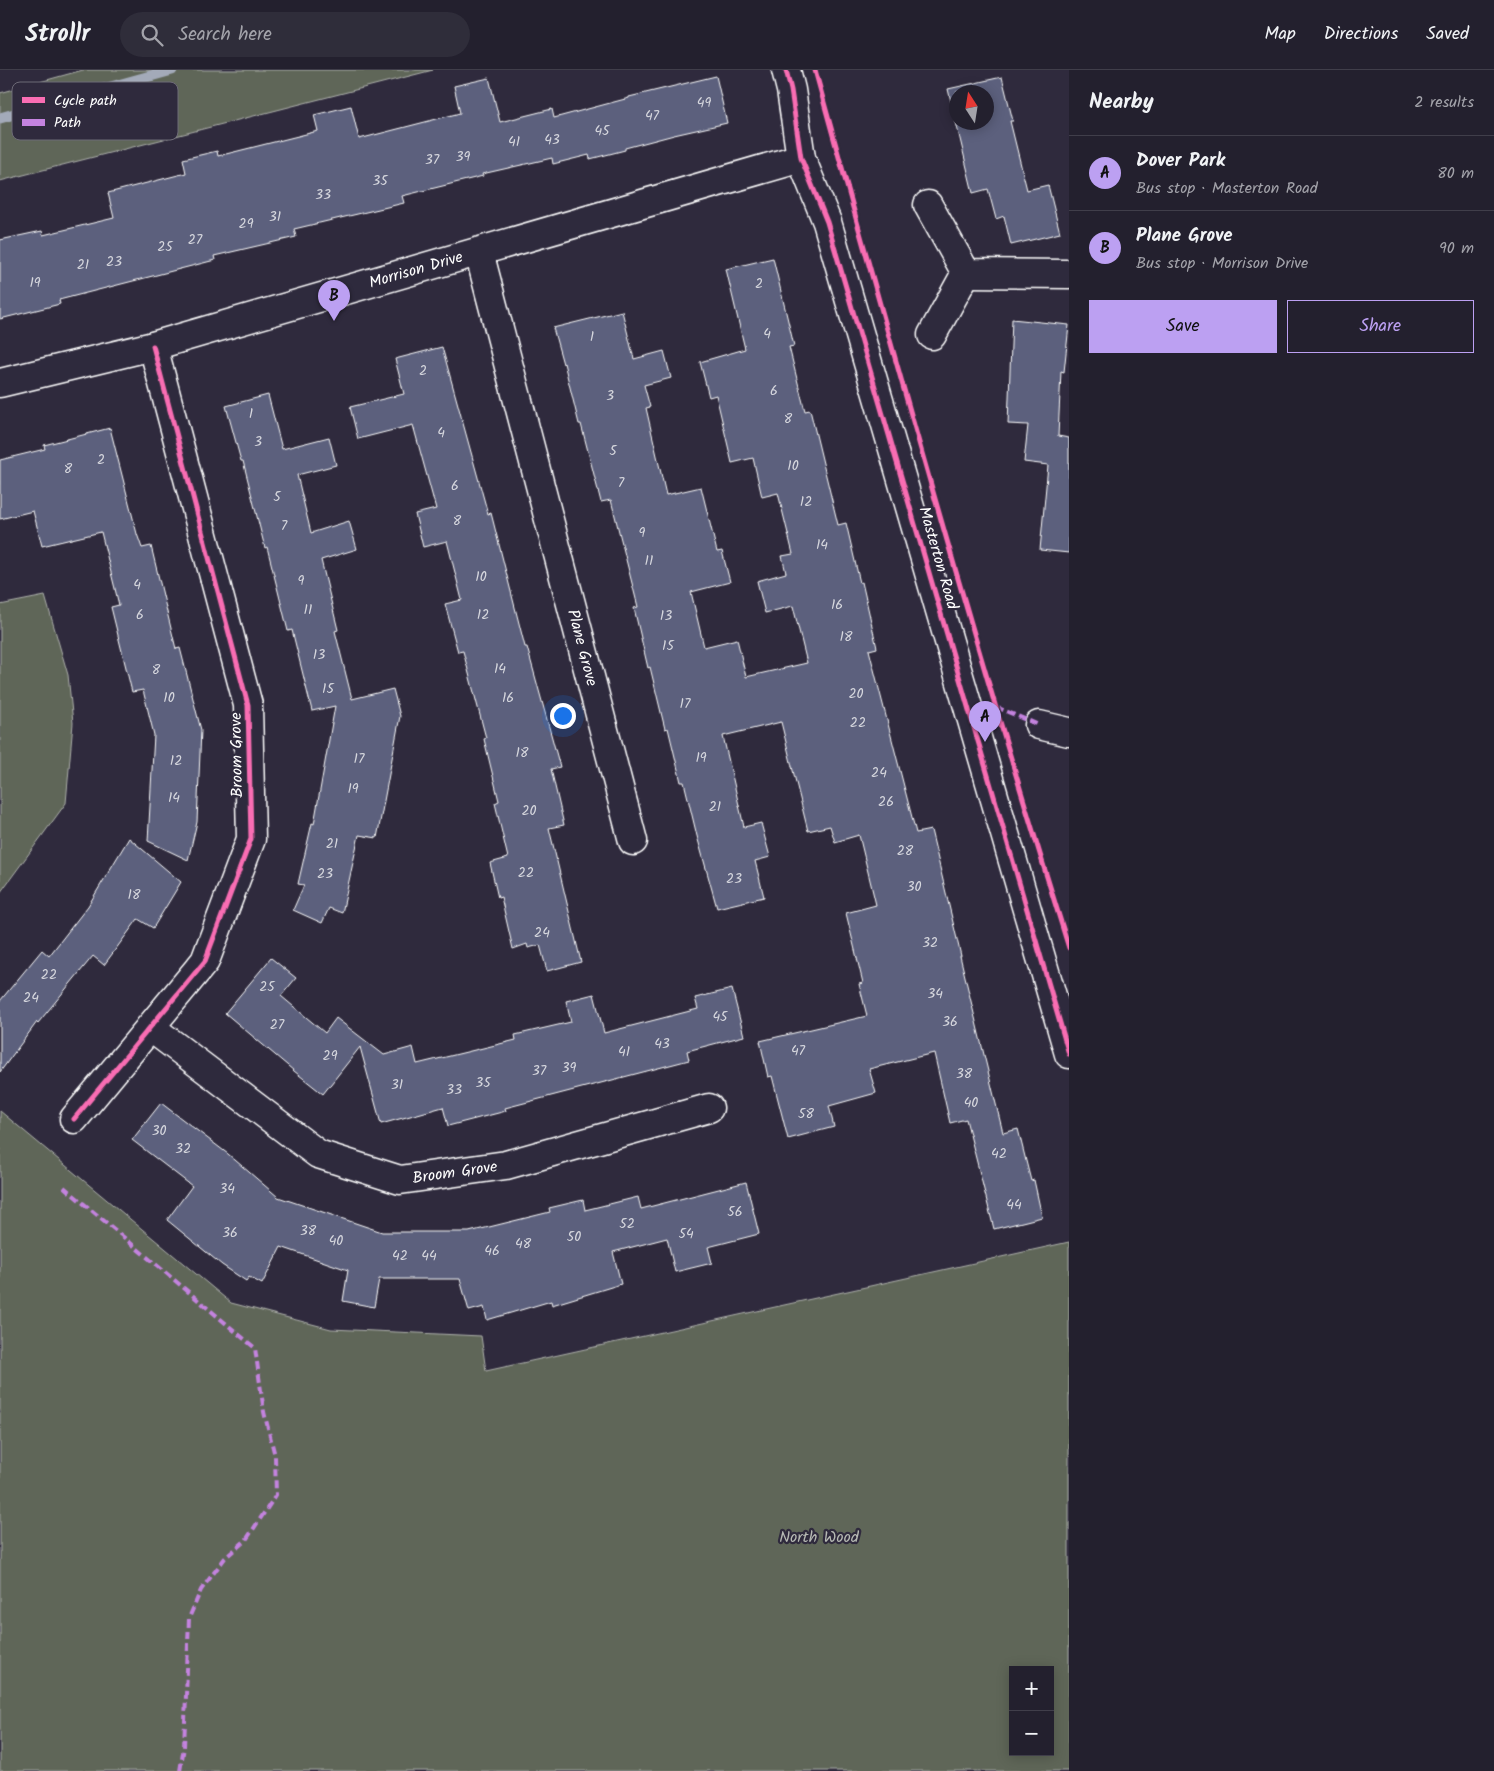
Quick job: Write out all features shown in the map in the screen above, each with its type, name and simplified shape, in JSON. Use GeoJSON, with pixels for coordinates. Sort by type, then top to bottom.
{"type":"FeatureCollection","features":[{"type":"Feature","properties":{"kind":"street","name":"Masterton Road"},"geometry":{"type":"LineString","coordinates":[[786,70],[791,90],[801,158],[827,222],[1069,1054]]}},
{"type":"Feature","properties":{"kind":"street","name":"Morrison Drive"},"geometry":{"type":"LineString","coordinates":[[0,383],[153,346],[801,158]]}},
{"type":"Feature","properties":{"kind":"street"},"geometry":{"type":"LineString","coordinates":[[928,205],[966,273]]}},
{"type":"Feature","properties":{"kind":"street","name":"Plane Grove"},"geometry":{"type":"LineString","coordinates":[[479,252],[633,841]]}},
{"type":"Feature","properties":{"kind":"street"},"geometry":{"type":"LineString","coordinates":[[966,273],[1069,274]]}},
{"type":"Feature","properties":{"kind":"street"},"geometry":{"type":"LineString","coordinates":[[932,335],[966,273]]}},
{"type":"Feature","properties":{"kind":"street","name":"Broom Grove"},"geometry":{"type":"LineString","coordinates":[[74,1119],[205,961],[251,838],[248,705],[153,346]]}},
{"type":"Feature","properties":{"kind":"street"},"geometry":{"type":"LineString","coordinates":[[1039,725],[1069,732]]}},
{"type":"Feature","properties":{"kind":"street","name":"Broom Grove"},"geometry":{"type":"LineString","coordinates":[[150,1027],[318,1154],[400,1180],[506,1165],[709,1108]]}},
{"type":"Feature","properties":{"kind":"green space"},"geometry":{"type":"Polygon","coordinates":[[[83,70],[433,70],[178,135],[178,82],[40,82],[83,70]]]}},
{"type":"Feature","properties":{"kind":"green space"},"geometry":{"type":"Polygon","coordinates":[[[12,90],[12,140],[160,140],[0,181],[0,93],[12,90]]]}},
{"type":"Feature","properties":{"kind":"green space"},"geometry":{"type":"Polygon","coordinates":[[[45,596],[68,675],[73,723],[66,803],[0,893],[0,605],[45,596]]]}},
{"type":"Feature","properties":{"kind":"green space","name":"North Wood"},"geometry":{"type":"Polygon","coordinates":[[[0,1111],[231,1303],[331,1329],[481,1336],[486,1371],[1069,1242],[1069,1771],[0,1771],[0,1111]]]}},
{"type":"Feature","properties":{"kind":"building"},"geometry":{"type":"Polygon","coordinates":[[[716,76],[727,123],[674,135],[590,159],[589,155],[553,164],[552,158],[482,174],[483,176],[402,196],[404,203],[294,229],[296,237],[214,256],[215,260],[59,300],[60,304],[0,319],[0,240],[42,231],[43,235],[114,218],[108,193],[186,173],[183,159],[217,151],[218,156],[318,131],[314,115],[351,106],[359,139],[460,113],[454,86],[489,78],[500,122],[552,109],[554,118],[629,97],[716,76]]]}},
{"type":"Feature","properties":{"kind":"building"},"geometry":{"type":"Polygon","coordinates":[[[1002,77],[1013,121],[1010,121],[1027,190],[1048,185],[1060,233],[1011,245],[1004,216],[996,219],[988,189],[973,193],[958,130],[994,130],[994,85],[966,85],[1002,77]]]}},
{"type":"Feature","properties":{"kind":"building"},"geometry":{"type":"Polygon","coordinates":[[[773,258],[794,346],[789,347],[805,411],[810,410],[838,525],[846,523],[860,583],[862,582],[877,648],[869,650],[916,833],[931,830],[1003,1133],[1018,1129],[1031,1181],[1034,1180],[1042,1217],[994,1229],[966,1119],[950,1123],[934,1053],[869,1069],[876,1093],[829,1106],[834,1127],[788,1139],[772,1076],[768,1077],[760,1041],[867,1016],[859,984],[863,983],[846,913],[876,905],[859,835],[835,842],[830,826],[808,831],[781,722],[723,736],[744,827],[761,823],[770,857],[755,861],[764,897],[717,908],[684,782],[681,782],[668,728],[665,729],[650,667],[648,668],[634,608],[638,607],[611,500],[601,502],[581,424],[579,424],[553,328],[622,311],[634,359],[664,351],[671,378],[644,385],[650,407],[646,408],[666,495],[701,487],[717,552],[722,551],[730,582],[691,592],[704,647],[737,639],[746,677],[807,663],[793,606],[765,613],[757,581],[786,573],[782,556],[793,554],[778,493],[762,497],[753,458],[732,463],[716,395],[709,397],[700,362],[745,349],[726,269],[773,258]]]}},
{"type":"Feature","properties":{"kind":"building"},"geometry":{"type":"Polygon","coordinates":[[[1012,319],[1069,325],[1064,372],[1061,371],[1058,436],[1069,438],[1069,553],[1040,550],[1048,465],[1024,462],[1028,425],[1008,424],[1012,319]]]}},
{"type":"Feature","properties":{"kind":"building"},"geometry":{"type":"Polygon","coordinates":[[[442,347],[488,514],[491,513],[525,647],[527,647],[560,767],[551,769],[564,825],[549,828],[581,962],[547,971],[540,945],[528,948],[527,944],[513,949],[501,897],[498,898],[490,863],[508,858],[495,803],[499,801],[484,739],[486,738],[463,651],[458,652],[445,604],[462,600],[447,541],[423,547],[415,514],[436,509],[413,425],[358,439],[350,407],[404,394],[395,359],[442,347]]]}},
{"type":"Feature","properties":{"kind":"building"},"geometry":{"type":"Polygon","coordinates":[[[268,395],[282,449],[329,437],[336,465],[297,475],[311,533],[349,521],[357,549],[321,560],[338,630],[335,631],[352,699],[393,689],[400,716],[377,838],[359,835],[342,913],[329,908],[322,923],[293,910],[304,885],[298,884],[312,823],[314,824],[335,706],[312,711],[292,630],[288,631],[267,547],[265,548],[243,461],[241,461],[226,406],[268,395]]]}},
{"type":"Feature","properties":{"kind":"building"},"geometry":{"type":"Polygon","coordinates":[[[110,428],[137,534],[142,548],[151,546],[176,649],[180,648],[201,730],[197,822],[188,860],[148,841],[154,735],[143,690],[132,692],[111,607],[119,605],[101,532],[42,546],[33,511],[0,519],[0,460],[45,449],[44,445],[110,428]]]}},
{"type":"Feature","properties":{"kind":"building"},"geometry":{"type":"Polygon","coordinates":[[[129,838],[181,882],[153,928],[138,919],[104,965],[93,956],[37,1022],[0,1072],[0,1001],[42,950],[49,956],[88,906],[129,838]]]}},
{"type":"Feature","properties":{"kind":"building"},"geometry":{"type":"Polygon","coordinates":[[[271,958],[296,978],[281,996],[325,1033],[336,1018],[384,1055],[413,1047],[417,1064],[516,1040],[515,1035],[571,1022],[566,1001],[594,994],[604,1033],[698,1009],[695,998],[732,989],[744,1036],[687,1051],[689,1060],[505,1108],[506,1111],[448,1126],[443,1107],[381,1124],[360,1047],[323,1094],[225,1013],[271,958]]]}},
{"type":"Feature","properties":{"kind":"building"},"geometry":{"type":"Polygon","coordinates":[[[161,1103],[228,1154],[278,1197],[382,1232],[469,1232],[550,1212],[549,1208],[583,1200],[585,1210],[638,1197],[641,1209],[746,1182],[759,1234],[708,1247],[712,1263],[675,1272],[667,1238],[613,1252],[621,1284],[552,1305],[551,1301],[487,1320],[484,1307],[469,1311],[460,1279],[379,1279],[374,1307],[343,1301],[348,1270],[281,1247],[262,1284],[249,1277],[246,1281],[222,1265],[167,1220],[192,1186],[132,1140],[161,1103]]]}},
{"type":"Feature","properties":{"kind":"waterway"},"geometry":{"type":"LineString","coordinates":[[129,82],[172,70]]}},
{"type":"Feature","properties":{"kind":"waterway"},"geometry":{"type":"LineString","coordinates":[[0,118],[12,115]]}},
{"type":"Feature","properties":{"kind":"marked path"},"geometry":{"type":"LineString","coordinates":[[996,707],[1039,725]]}},
{"type":"Feature","properties":{"kind":"marked path"},"geometry":{"type":"LineString","coordinates":[[64,1187],[255,1348],[264,1412],[275,1456],[276,1495],[246,1540],[225,1558],[201,1590],[189,1618],[184,1747],[180,1771]]}},
{"type":"Feature","properties":{"kind":"cycle path"},"geometry":{"type":"LineString","coordinates":[[786,70],[791,90],[801,158],[827,222],[1069,1054]]}},
{"type":"Feature","properties":{"kind":"cycle path"},"geometry":{"type":"LineString","coordinates":[[815,70],[938,510],[1069,948]]}},
{"type":"Feature","properties":{"kind":"cycle path"},"geometry":{"type":"LineString","coordinates":[[74,1119],[205,961],[251,839],[248,705],[153,346]]}},
{"type":"Feature","properties":{"kind":"place","name":"Plane Grove"},"geometry":{"type":"Point","coordinates":[334,321]}},
{"type":"Feature","properties":{"kind":"place","name":"Dover Park"},"geometry":{"type":"Point","coordinates":[985,742]}}]}
